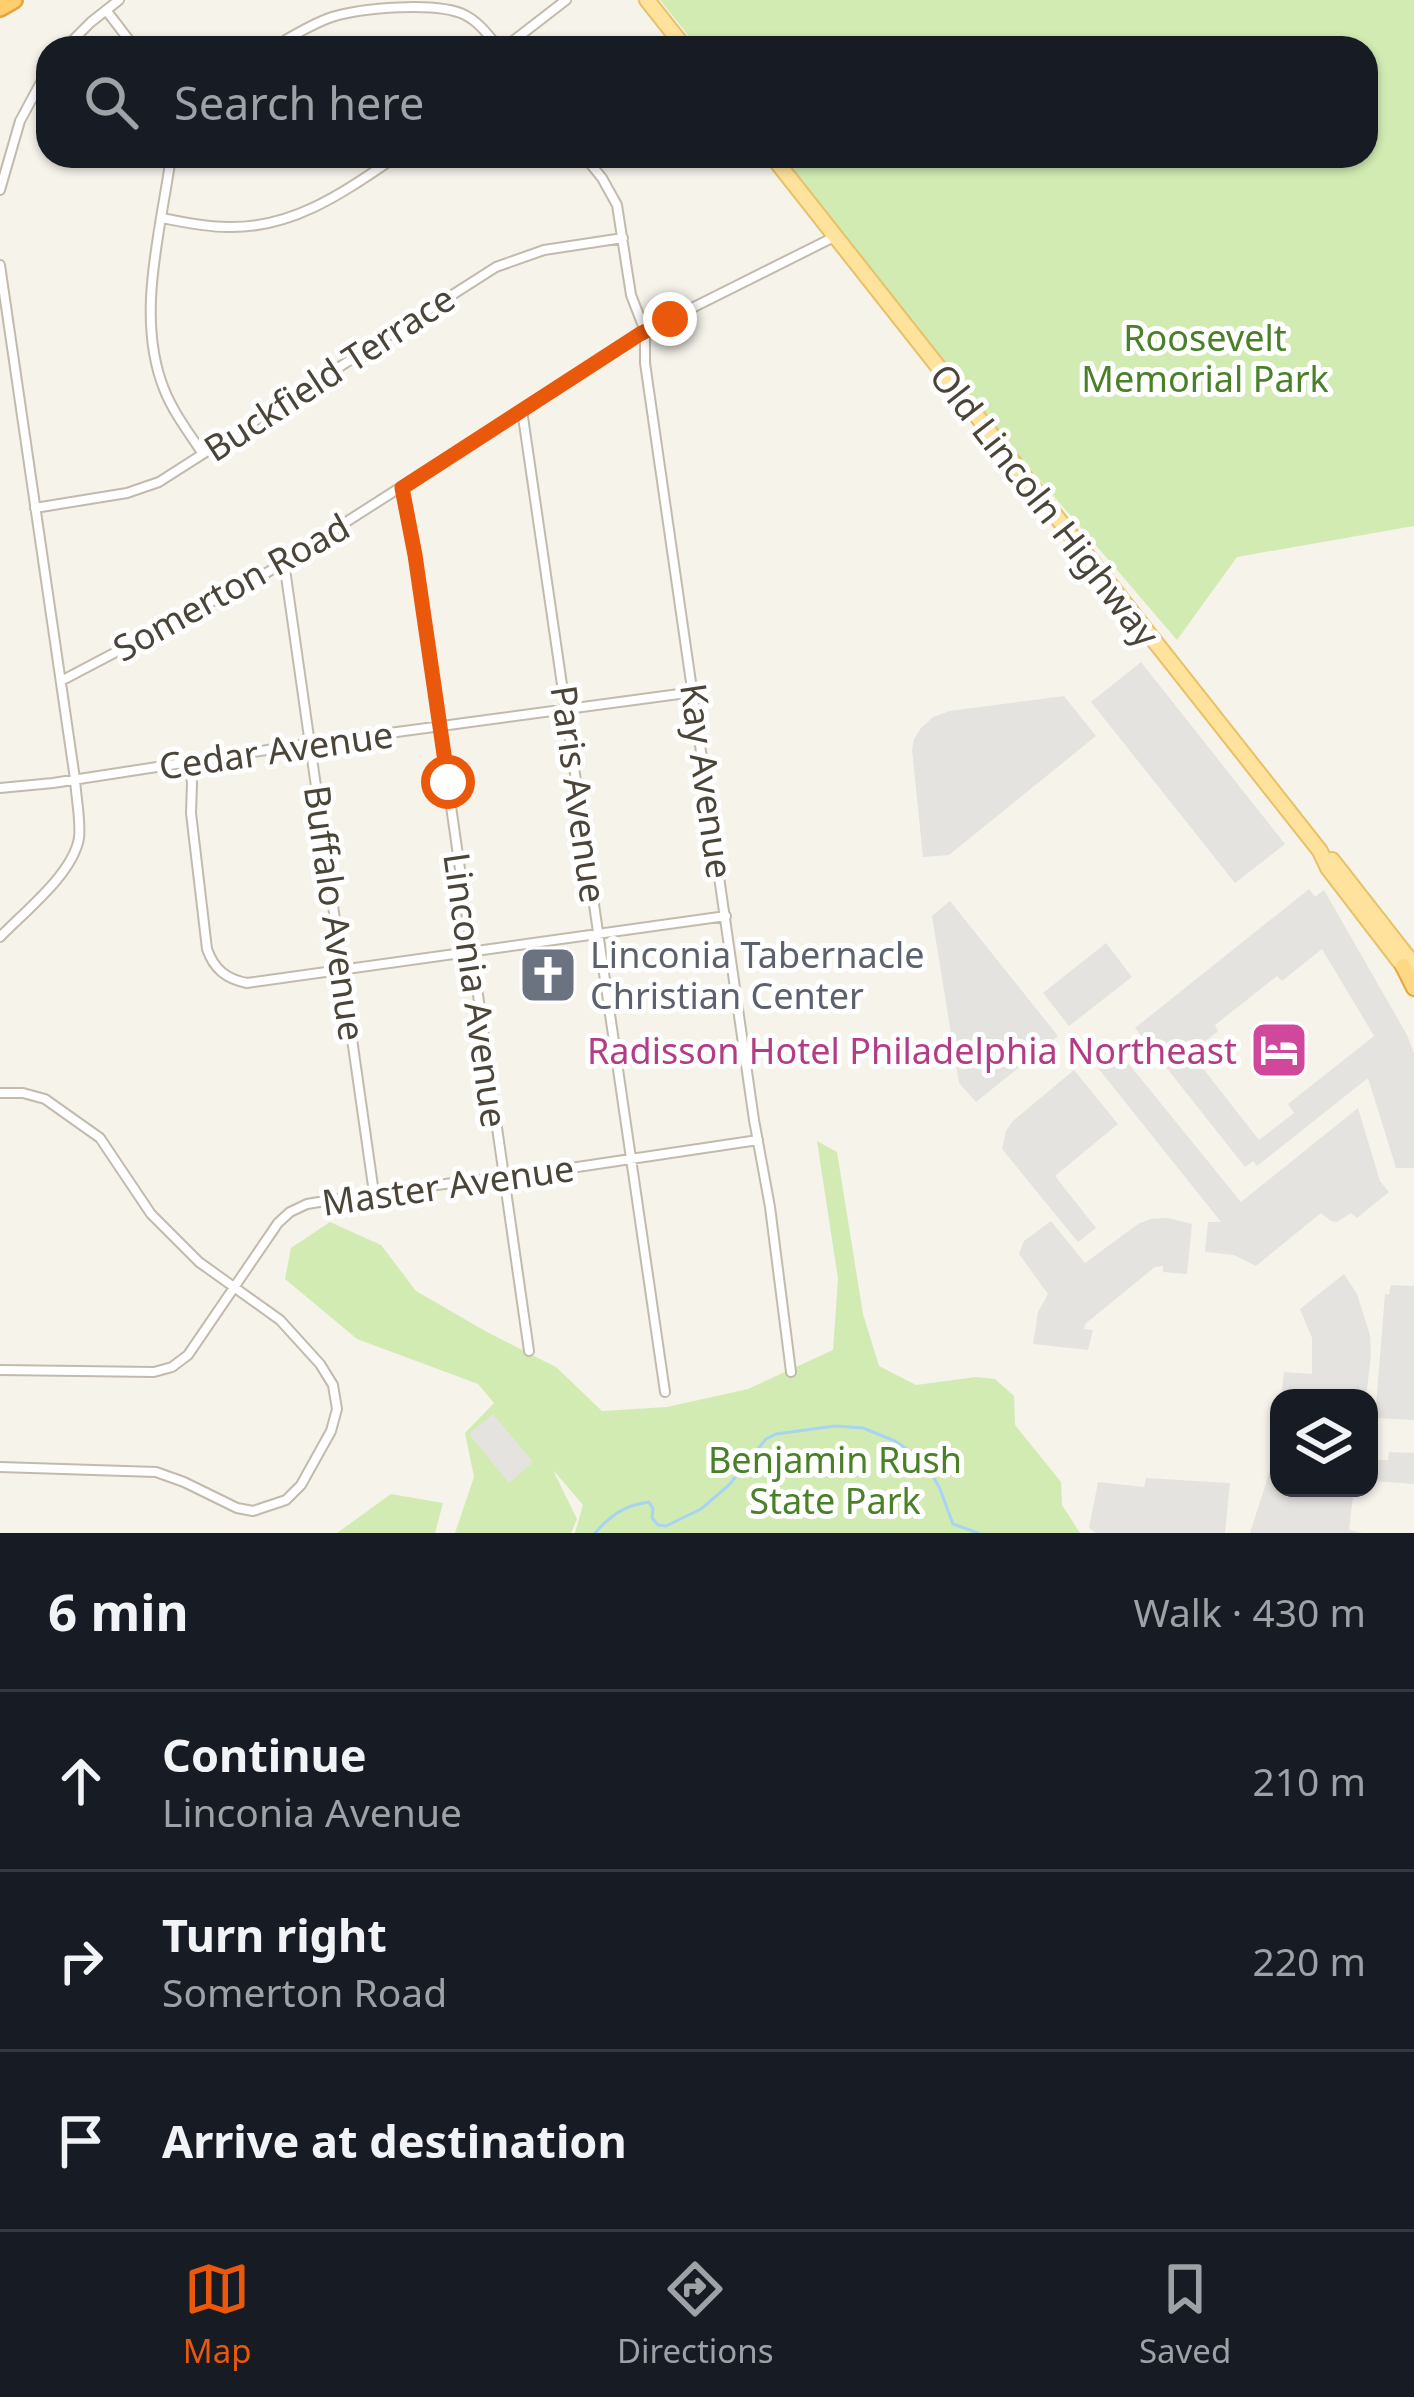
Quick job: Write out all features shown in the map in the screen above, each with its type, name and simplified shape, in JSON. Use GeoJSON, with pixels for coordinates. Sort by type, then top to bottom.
{"type":"FeatureCollection","features":[{"type":"Feature","properties":{"kind":"highway"},"geometry":{"type":"LineString","coordinates":[[0,8],[14,0]]}},
{"type":"Feature","properties":{"kind":"highway"},"geometry":{"type":"LineString","coordinates":[[1408,966],[1414,985]]}},
{"type":"Feature","properties":{"kind":"main road"},"geometry":{"type":"LineString","coordinates":[[647,0],[676,36]]}},
{"type":"Feature","properties":{"kind":"main road","name":"Old Lincoln Highway"},"geometry":{"type":"LineString","coordinates":[[781,168],[1408,966]]}},
{"type":"Feature","properties":{"kind":"street"},"geometry":{"type":"LineString","coordinates":[[78,36],[119,0]]}},
{"type":"Feature","properties":{"kind":"street"},"geometry":{"type":"LineString","coordinates":[[517,36],[566,0]]}},
{"type":"Feature","properties":{"kind":"street"},"geometry":{"type":"LineString","coordinates":[[296,36],[333,17],[413,8],[446,9],[467,16],[489,36]]}},
{"type":"Feature","properties":{"kind":"street"},"geometry":{"type":"LineString","coordinates":[[106,10],[126,36]]}},
{"type":"Feature","properties":{"kind":"street"},"geometry":{"type":"LineString","coordinates":[[0,190],[20,121],[36,91]]}},
{"type":"Feature","properties":{"kind":"street"},"geometry":{"type":"LineString","coordinates":[[169,168],[151,306],[154,348],[165,392],[203,454]]}},
{"type":"Feature","properties":{"kind":"street"},"geometry":{"type":"LineString","coordinates":[[162,218],[230,227],[287,220],[378,168]]}},
{"type":"Feature","properties":{"kind":"street","name":"Kay Avenue"},"geometry":{"type":"LineString","coordinates":[[593,168],[613,195],[631,296],[645,331],[645,363],[791,1372]]}},
{"type":"Feature","properties":{"kind":"street","name":"Somerton Road"},"geometry":{"type":"LineString","coordinates":[[61,681],[284,562],[645,331],[834,237]]}},
{"type":"Feature","properties":{"kind":"street","name":"Buckfield Terrace"},"geometry":{"type":"LineString","coordinates":[[35,508],[150,486],[506,262],[544,250],[622,238]]}},
{"type":"Feature","properties":{"kind":"street"},"geometry":{"type":"LineString","coordinates":[[0,265],[80,835],[60,875],[0,937]]}},
{"type":"Feature","properties":{"kind":"street","name":"Paris Avenue"},"geometry":{"type":"LineString","coordinates":[[521,410],[665,1392]]}},
{"type":"Feature","properties":{"kind":"street","name":"Linconia Avenue"},"geometry":{"type":"LineString","coordinates":[[402,488],[529,1351]]}},
{"type":"Feature","properties":{"kind":"street","name":"Buffalo Avenue"},"geometry":{"type":"LineString","coordinates":[[284,562],[374,1192]]}},
{"type":"Feature","properties":{"kind":"street","name":"Cedar Avenue"},"geometry":{"type":"LineString","coordinates":[[0,788],[694,692]]}},
{"type":"Feature","properties":{"kind":"street"},"geometry":{"type":"LineString","coordinates":[[189,762],[207,949],[212,963],[234,980],[248,983],[343,971],[726,916]]}},
{"type":"Feature","properties":{"kind":"street"},"geometry":{"type":"LineString","coordinates":[[0,1093],[45,1099],[100,1138],[151,1214],[199,1262],[280,1319],[320,1364],[333,1385],[337,1409],[332,1431],[301,1485],[286,1500],[253,1511],[156,1472],[0,1467]]}},
{"type":"Feature","properties":{"kind":"street","name":"Master Avenue"},"geometry":{"type":"LineString","coordinates":[[0,1370],[140,1372],[172,1367],[188,1355],[278,1223],[307,1204],[758,1140]]}},
{"type":"Feature","properties":{"kind":"green space","name":"Roosevelt Memorial Park"},"geometry":{"type":"Polygon","coordinates":[[[660,0],[1414,0],[1414,526],[1237,557],[1177,640],[950,375],[791,168],[1378,168],[1378,36],[688,36],[660,0]]]}},
{"type":"Feature","properties":{"kind":"green space","name":"Benjamin Rush State Park"},"geometry":{"type":"Polygon","coordinates":[[[817,1141],[837,1152],[863,1314],[879,1366],[916,1385],[995,1379],[1014,1396],[1015,1425],[1061,1482],[1062,1505],[1080,1533],[575,1533],[583,1505],[553,1470],[577,1519],[571,1533],[455,1533],[474,1477],[465,1433],[494,1403],[478,1384],[357,1339],[285,1279],[291,1248],[330,1222],[381,1245],[416,1291],[556,1367],[602,1411],[667,1407],[748,1389],[833,1350],[838,1279],[817,1141]]]}},
{"type":"Feature","properties":{"kind":"green space"},"geometry":{"type":"Polygon","coordinates":[[[391,1494],[443,1503],[435,1533],[337,1533],[391,1494]]]}},
{"type":"Feature","properties":{"kind":"shaded area"},"geometry":{"type":"Polygon","coordinates":[[[1141,662],[1285,844],[1235,883],[1091,702],[1141,662]]]}},
{"type":"Feature","properties":{"kind":"shaded area"},"geometry":{"type":"Polygon","coordinates":[[[1064,696],[1096,736],[949,855],[923,857],[912,750],[921,728],[950,711],[1064,696]]]}},
{"type":"Feature","properties":{"kind":"shaded area"},"geometry":{"type":"Polygon","coordinates":[[[1309,889],[1315,897],[1324,890],[1414,1053],[1414,1168],[1396,1168],[1368,1078],[1257,1166],[1253,1161],[1245,1167],[1135,1028],[1309,889]],[[1322,949],[1282,981],[1277,976],[1215,1025],[1218,1031],[1191,1053],[1259,1140],[1294,1113],[1288,1104],[1374,1036],[1322,949]]]}},
{"type":"Feature","properties":{"kind":"shaded area"},"geometry":{"type":"Polygon","coordinates":[[[950,901],[1058,1036],[976,1102],[959,1083],[932,916],[950,901]]]}},
{"type":"Feature","properties":{"kind":"shaded area"},"geometry":{"type":"Polygon","coordinates":[[[1106,943],[1132,977],[1069,1026],[1043,993],[1106,943]]]}},
{"type":"Feature","properties":{"kind":"shaded area"},"geometry":{"type":"Polygon","coordinates":[[[1111,1042],[1241,1202],[1358,1108],[1380,1181],[1389,1192],[1357,1218],[1351,1213],[1337,1222],[1321,1213],[1256,1266],[1234,1255],[1205,1252],[1208,1222],[1221,1222],[1090,1058],[1111,1042]]]}},
{"type":"Feature","properties":{"kind":"shaded area"},"geometry":{"type":"Polygon","coordinates":[[[1074,1070],[1118,1124],[1055,1176],[1096,1228],[1078,1242],[1002,1149],[1013,1121],[1074,1070]]]}},
{"type":"Feature","properties":{"kind":"shaded area"},"geometry":{"type":"Polygon","coordinates":[[[1168,1218],[1192,1224],[1187,1274],[1155,1267],[1085,1324],[1084,1329],[1093,1330],[1088,1350],[1033,1344],[1038,1312],[1048,1294],[1019,1254],[1024,1241],[1051,1221],[1085,1263],[1138,1224],[1168,1218]]]}},
{"type":"Feature","properties":{"kind":"shaded area"},"geometry":{"type":"Polygon","coordinates":[[[1344,1274],[1357,1294],[1370,1335],[1367,1389],[1282,1389],[1284,1372],[1312,1374],[1312,1338],[1300,1309],[1344,1274]]]}},
{"type":"Feature","properties":{"kind":"shaded area"},"geometry":{"type":"Polygon","coordinates":[[[1391,1285],[1414,1286],[1414,1420],[1378,1418],[1385,1294],[1389,1295],[1391,1285]]]}},
{"type":"Feature","properties":{"kind":"shaded area"},"geometry":{"type":"Polygon","coordinates":[[[493,1414],[533,1462],[509,1483],[469,1434],[493,1414]]]}},
{"type":"Feature","properties":{"kind":"shaded area"},"geometry":{"type":"Polygon","coordinates":[[[1389,1452],[1414,1453],[1414,1484],[1378,1481],[1378,1460],[1388,1460],[1389,1452]]]}},
{"type":"Feature","properties":{"kind":"shaded area"},"geometry":{"type":"Polygon","coordinates":[[[1270,1470],[1270,1497],[1353,1497],[1349,1530],[1363,1533],[1250,1533],[1270,1470]]]}},
{"type":"Feature","properties":{"kind":"shaded area"},"geometry":{"type":"Polygon","coordinates":[[[1146,1478],[1230,1483],[1225,1533],[1096,1533],[1089,1528],[1098,1482],[1144,1487],[1146,1478]]]}},
{"type":"Feature","properties":{"kind":"waterway"},"geometry":{"type":"LineString","coordinates":[[595,1533],[619,1512],[649,1502],[652,1518],[666,1526],[701,1509],[729,1485],[766,1439],[835,1426],[863,1428],[925,1461],[953,1524],[978,1533]]}},
{"type":"Feature","properties":{"kind":"place","name":"Linconia Tabernacle Christian Center"},"geometry":{"type":"Point","coordinates":[548,975]}},
{"type":"Feature","properties":{"kind":"place","name":"Radisson Hotel Philadelphia Northeast"},"geometry":{"type":"Point","coordinates":[1279,1050]}},
{"type":"Feature","properties":{"kind":"route"},"geometry":{"type":"LineString","coordinates":[[448,782],[402,488],[670,319]]}}]}
